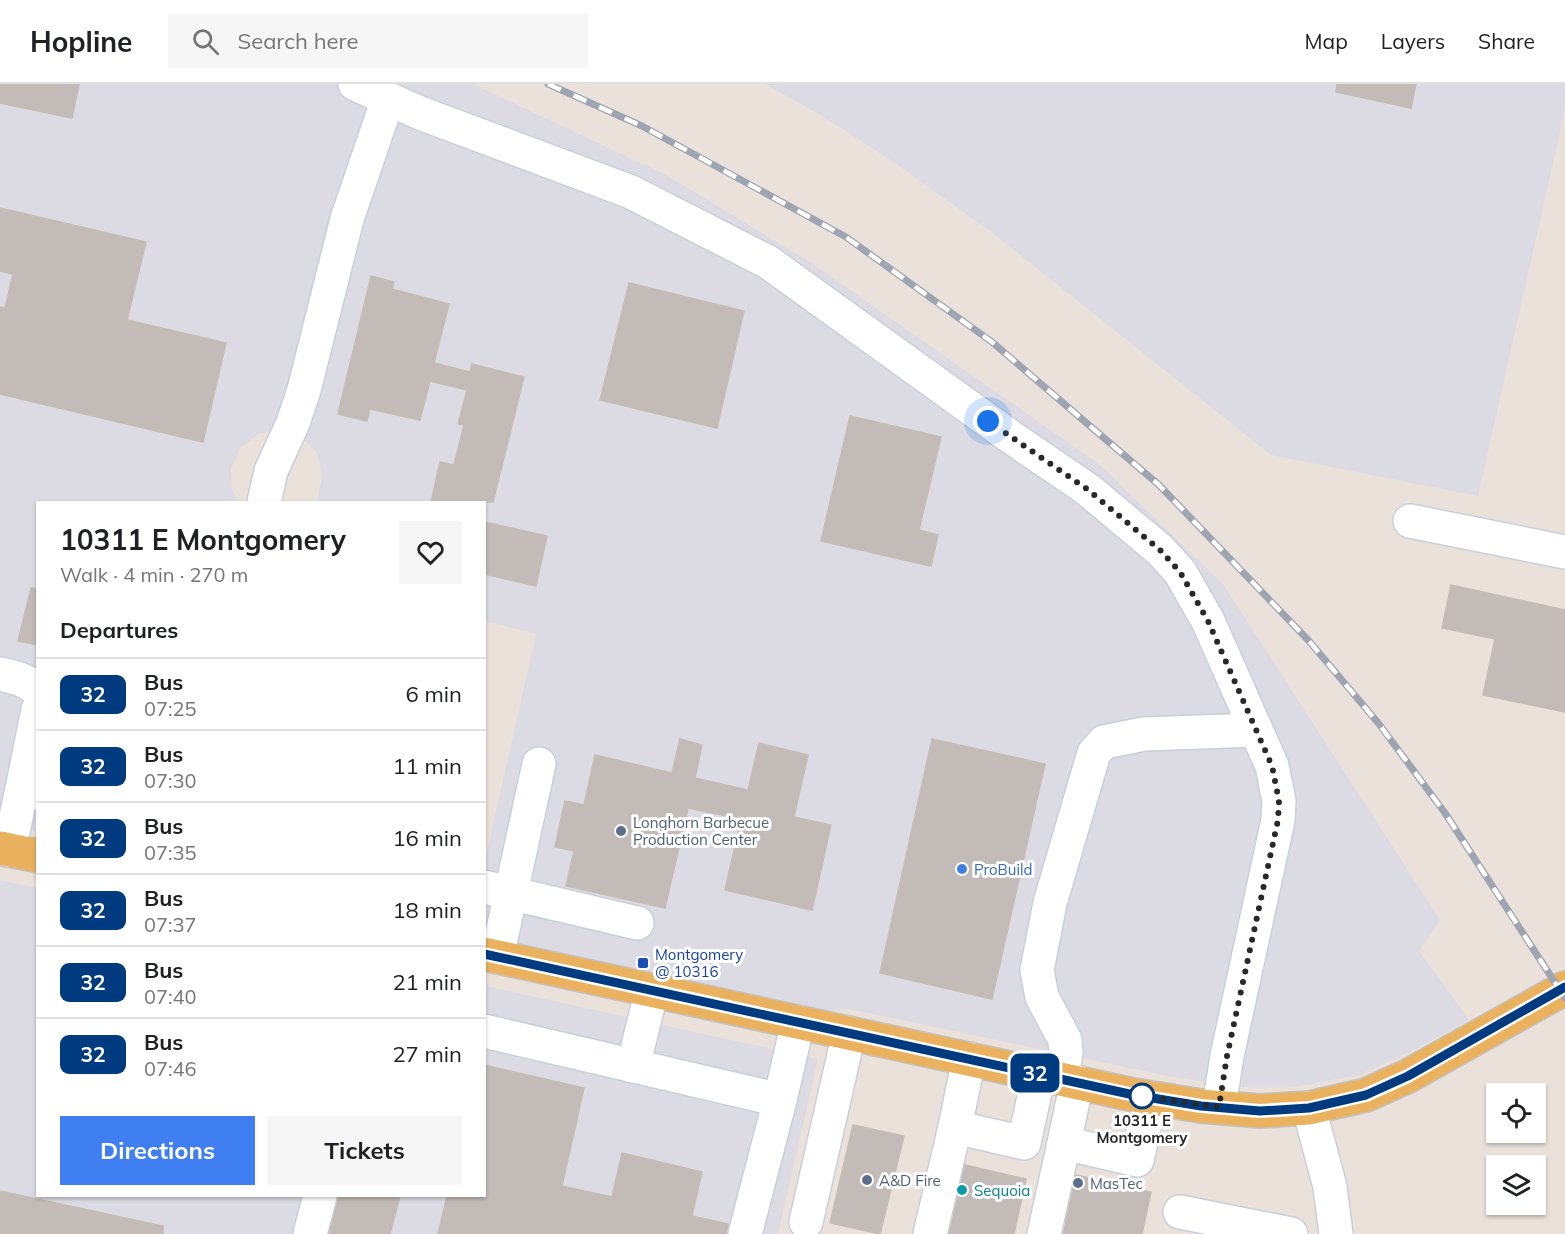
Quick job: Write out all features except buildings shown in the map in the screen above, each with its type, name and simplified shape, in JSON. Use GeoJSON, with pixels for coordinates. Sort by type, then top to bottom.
{"type":"FeatureCollection","features":[{"type":"Feature","properties":{"kind":"main road"},"geometry":{"type":"LineString","coordinates":[[491,955],[1151,1098],[1260,1111],[1309,1108],[1366,1095],[1408,1076],[1565,987]]}},
{"type":"Feature","properties":{"kind":"street"},"geometry":{"type":"LineString","coordinates":[[356,84],[388,99],[631,192],[768,262],[1008,435],[1087,489],[1160,550],[1180,572],[1208,621],[1272,766],[1279,801],[1278,820],[1227,1056],[1219,1107]]}},
{"type":"Feature","properties":{"kind":"street"},"geometry":{"type":"LineString","coordinates":[[264,501],[271,471],[293,423],[304,390],[347,219],[388,99]]}},
{"type":"Feature","properties":{"kind":"street"},"geometry":{"type":"LineString","coordinates":[[1410,521],[1565,552]]}},
{"type":"Feature","properties":{"kind":"street"},"geometry":{"type":"LineString","coordinates":[[0,674],[25,681],[36,689]]}},
{"type":"Feature","properties":{"kind":"street"},"geometry":{"type":"LineString","coordinates":[[16,851],[30,791],[36,730]]}},
{"type":"Feature","properties":{"kind":"street"},"geometry":{"type":"LineString","coordinates":[[955,1127],[1023,1143],[1060,1078],[1066,1053],[1065,1040],[1042,997],[1037,970],[1050,903],[1094,753],[1104,742],[1144,734],[1256,730]]}},
{"type":"Feature","properties":{"kind":"street"},"geometry":{"type":"LineString","coordinates":[[491,955],[498,890],[539,764]]}},
{"type":"Feature","properties":{"kind":"street"},"geometry":{"type":"LineString","coordinates":[[498,890],[637,923]]}},
{"type":"Feature","properties":{"kind":"street"},"geometry":{"type":"LineString","coordinates":[[633,1066],[652,990]]}},
{"type":"Feature","properties":{"kind":"street"},"geometry":{"type":"LineString","coordinates":[[745,1234],[798,1022]]}},
{"type":"Feature","properties":{"kind":"street"},"geometry":{"type":"LineString","coordinates":[[486,1031],[780,1100]]}},
{"type":"Feature","properties":{"kind":"street"},"geometry":{"type":"LineString","coordinates":[[806,1222],[849,1033]]}},
{"type":"Feature","properties":{"kind":"street"},"geometry":{"type":"LineString","coordinates":[[930,1234],[969,1059]]}},
{"type":"Feature","properties":{"kind":"street"},"geometry":{"type":"LineString","coordinates":[[1044,1234],[1064,1143],[1060,1078]]}},
{"type":"Feature","properties":{"kind":"street"},"geometry":{"type":"LineString","coordinates":[[1064,1143],[1137,1160],[1151,1098]]}},
{"type":"Feature","properties":{"kind":"street"},"geometry":{"type":"LineString","coordinates":[[1309,1108],[1330,1186],[1336,1234]]}},
{"type":"Feature","properties":{"kind":"street"},"geometry":{"type":"LineString","coordinates":[[310,1234],[320,1197]]}},
{"type":"Feature","properties":{"kind":"street"},"geometry":{"type":"LineString","coordinates":[[1180,1212],[1291,1234]]}},
{"type":"Feature","properties":{"kind":"shaded area"},"geometry":{"type":"Polygon","coordinates":[[[0,84],[473,84],[668,176],[813,264],[1099,464],[1223,584],[1440,920],[1419,951],[1469,1020],[1422,1046],[1359,1075],[1294,1087],[1236,1087],[1168,1076],[849,1009],[832,1011],[486,936],[486,856],[536,634],[486,621],[486,501],[315,501],[318,498],[322,476],[317,453],[301,437],[282,431],[260,433],[240,448],[231,469],[232,490],[238,501],[36,501],[36,831],[0,823],[0,84]]]}},
{"type":"Feature","properties":{"kind":"shaded area"},"geometry":{"type":"Polygon","coordinates":[[[765,84],[1565,84],[1565,110],[1478,496],[1271,455],[994,234],[895,163],[824,117],[765,84]]]}},
{"type":"Feature","properties":{"kind":"shaded area"},"geometry":{"type":"Polygon","coordinates":[[[0,880],[36,888],[36,1197],[486,1197],[486,986],[818,1059],[778,1234],[0,1234],[0,880]]]}},
{"type":"Feature","properties":{"kind":"railway"},"geometry":{"type":"LineString","coordinates":[[548,84],[642,126],[846,237],[992,342],[1159,485],[1309,641],[1379,724],[1445,813],[1565,998]]}},
{"type":"Feature","properties":{"kind":"bus line","name":"32"},"geometry":{"type":"LineString","coordinates":[[486,954],[1134,1095],[1201,1106],[1260,1111],[1309,1108],[1366,1095],[1408,1076],[1565,987]]}},
{"type":"Feature","properties":{"kind":"place","name":"Longhorn Barbecue Production Center"},"geometry":{"type":"Point","coordinates":[621,831]}},
{"type":"Feature","properties":{"kind":"place","name":"ProBuild"},"geometry":{"type":"Point","coordinates":[962,869]}},
{"type":"Feature","properties":{"kind":"place","name":"Montgomery @ 10316"},"geometry":{"type":"Point","coordinates":[643,963]}},
{"type":"Feature","properties":{"kind":"place","name":"10311 E Montgomery"},"geometry":{"type":"Point","coordinates":[1142,1096]}},
{"type":"Feature","properties":{"kind":"place","name":"A&D Fire"},"geometry":{"type":"Point","coordinates":[867,1180]}},
{"type":"Feature","properties":{"kind":"place","name":"MasTec"},"geometry":{"type":"Point","coordinates":[1078,1183]}},
{"type":"Feature","properties":{"kind":"place","name":"Sequoia"},"geometry":{"type":"Point","coordinates":[962,1190]}},
{"type":"Feature","properties":{"kind":"route"},"geometry":{"type":"LineString","coordinates":[[988,421],[1087,489],[1160,550],[1180,572],[1208,621],[1272,766],[1279,801],[1278,820],[1227,1056],[1219,1107],[1134,1095],[1142,1096]]}}]}
